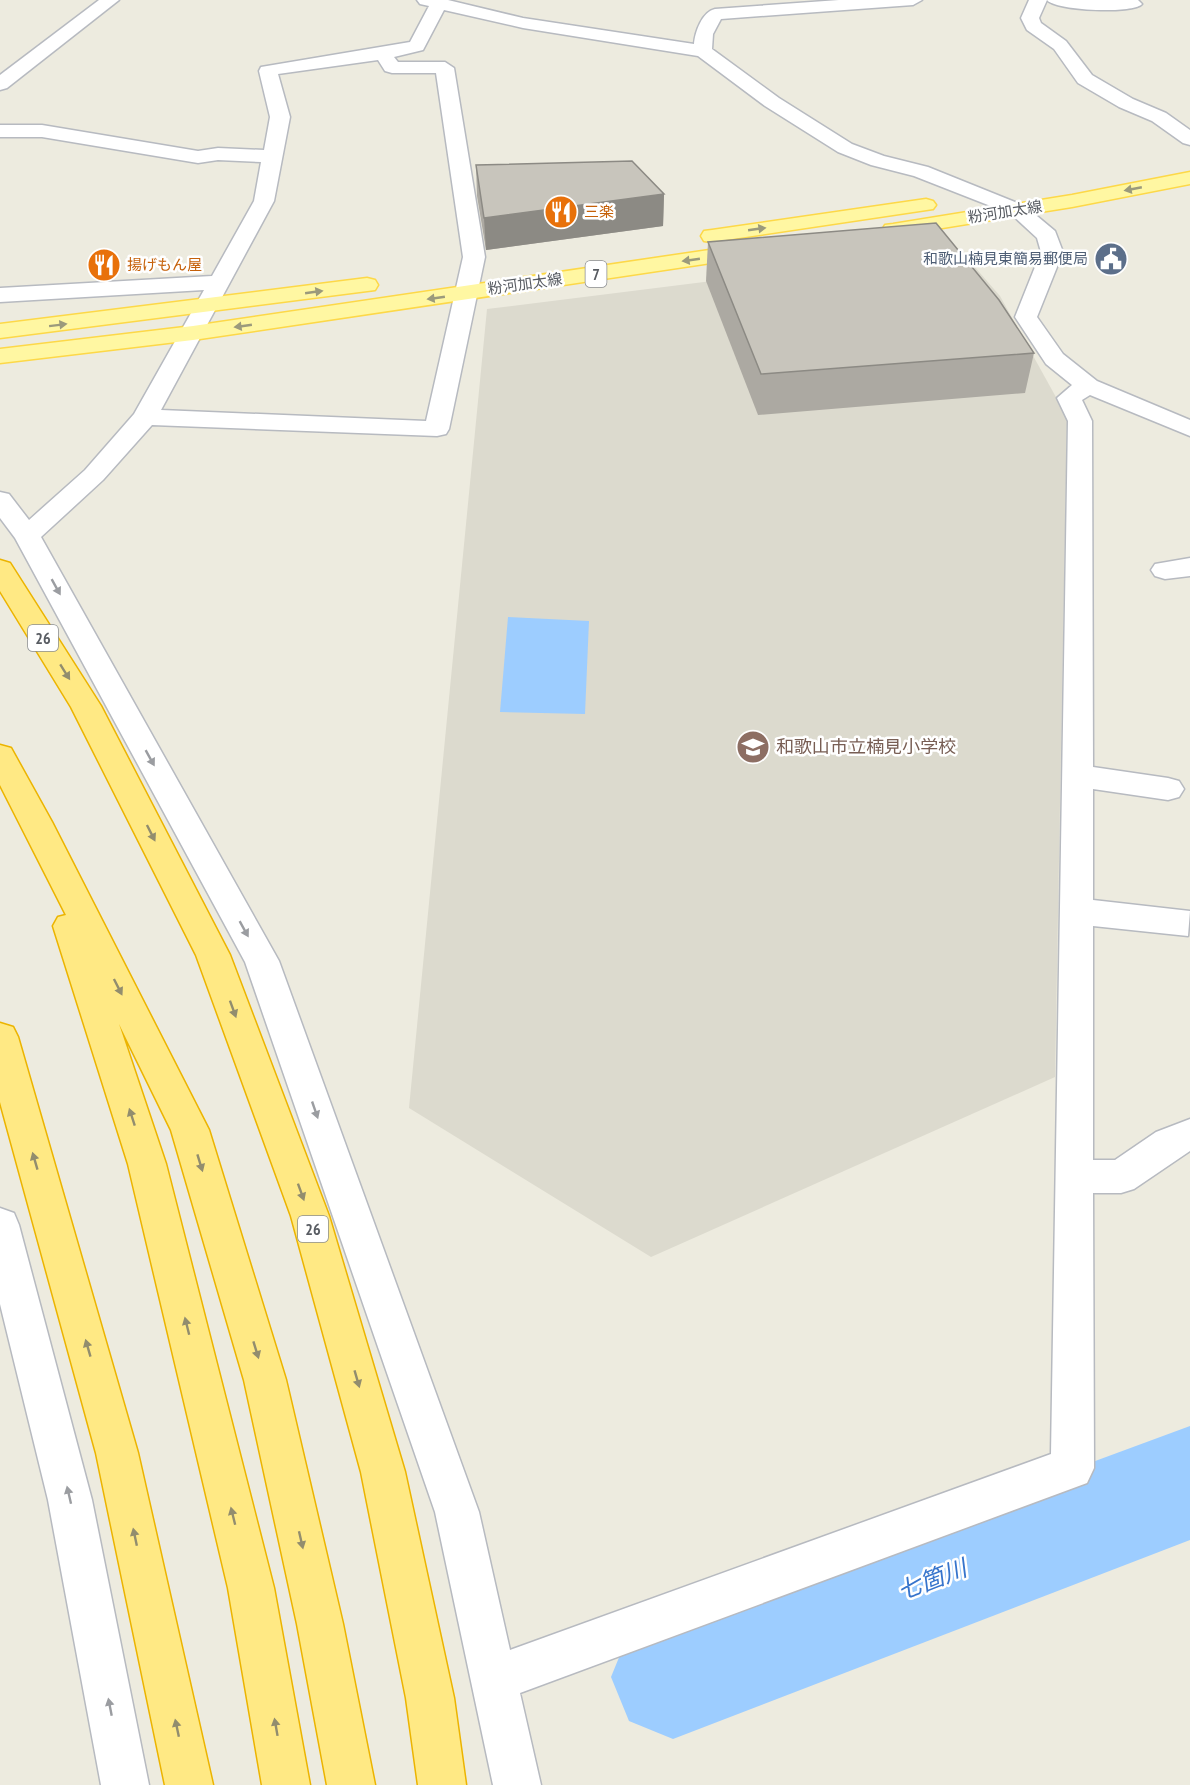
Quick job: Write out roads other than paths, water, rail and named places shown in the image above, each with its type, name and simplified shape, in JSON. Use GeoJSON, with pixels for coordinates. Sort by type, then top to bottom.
{"type":"FeatureCollection","features":[{"type":"Feature","properties":{"kind":"highway","name":"26"},"geometry":{"type":"LineString","coordinates":[[0,569],[86,706],[213,955],[310,1216],[383,1472],[430,1698],[442,1785]]}},
{"type":"Feature","properties":{"kind":"highway"},"geometry":{"type":"LineString","coordinates":[[0,756],[36,822],[190,1130],[265,1380],[320,1624],[351,1785]]}},
{"type":"Feature","properties":{"kind":"highway"},"geometry":{"type":"LineString","coordinates":[[36,822],[147,1164],[251,1587],[286,1785]]}},
{"type":"Feature","properties":{"kind":"highway"},"geometry":{"type":"LineString","coordinates":[[0,1037],[117,1453],[189,1785]]}},
{"type":"Feature","properties":{"kind":"main road","name":"粉河加太線"},"geometry":{"type":"LineString","coordinates":[[631,247],[978,196],[1087,177]]}},
{"type":"Feature","properties":{"kind":"main road","name":"粉河加太線"},"geometry":{"type":"LineString","coordinates":[[0,356],[193,333],[468,276],[1018,210],[1190,178]]}},
{"type":"Feature","properties":{"kind":"main road"},"geometry":{"type":"LineString","coordinates":[[0,332],[388,282]]}},
{"type":"Feature","properties":{"kind":"street"},"geometry":{"type":"LineString","coordinates":[[0,84],[111,0]]}},
{"type":"Feature","properties":{"kind":"street"},"geometry":{"type":"LineString","coordinates":[[703,51],[704,34],[715,14],[913,0]]}},
{"type":"Feature","properties":{"kind":"street"},"geometry":{"type":"LineString","coordinates":[[1038,0],[1030,18],[1033,26],[1060,45],[1085,79],[1126,103],[1159,117],[1190,139]]}},
{"type":"Feature","properties":{"kind":"street"},"geometry":{"type":"LineString","coordinates":[[1056,0],[1085,4],[1133,4]]}},
{"type":"Feature","properties":{"kind":"street"},"geometry":{"type":"LineString","coordinates":[[27,536],[94,475],[145,417],[264,201],[280,117],[268,71],[289,65],[384,55],[417,46],[433,2],[523,23],[703,51],[772,102],[845,148],[878,161],[921,171],[978,196],[1018,210],[1047,236],[1052,252],[1026,317],[1054,358],[1088,386],[1190,429]]}},
{"type":"Feature","properties":{"kind":"street"},"geometry":{"type":"LineString","coordinates":[[145,417],[438,429],[468,276],[474,257],[445,68],[392,67],[384,55]]}},
{"type":"Feature","properties":{"kind":"street"},"geometry":{"type":"LineString","coordinates":[[0,131],[42,131],[198,157],[218,154],[274,156]]}},
{"type":"Feature","properties":{"kind":"street"},"geometry":{"type":"LineString","coordinates":[[0,295],[219,282]]}},
{"type":"Feature","properties":{"kind":"street"},"geometry":{"type":"LineString","coordinates":[[494,1679],[1072,1468],[1080,421],[1069,398],[1088,386]]}},
{"type":"Feature","properties":{"kind":"street"},"geometry":{"type":"LineString","coordinates":[[0,500],[27,536],[262,961],[457,1512],[517,1785]]}},
{"type":"Feature","properties":{"kind":"street"},"geometry":{"type":"LineString","coordinates":[[1077,776],[1168,789]]}},
{"type":"Feature","properties":{"kind":"street"},"geometry":{"type":"LineString","coordinates":[[1076,911],[1188,923]]}},
{"type":"Feature","properties":{"kind":"street"},"geometry":{"type":"LineString","coordinates":[[1074,1176],[1121,1177],[1169,1143],[1190,1135]]}},
{"type":"Feature","properties":{"kind":"street"},"geometry":{"type":"LineString","coordinates":[[0,1225],[6,1272],[70,1500],[125,1785]]}},
{"type":"Feature","properties":{"kind":"water"},"geometry":{"type":"Polygon","coordinates":[[[508,617],[589,621],[585,714],[500,712],[508,617]]]}},
{"type":"Feature","properties":{"kind":"waterway","name":"七箇川"},"geometry":{"type":"LineString","coordinates":[[673,1677],[1190,1483]]}},
{"type":"Feature","properties":{"kind":"place","name":"三楽"},"geometry":{"type":"Point","coordinates":[561,212]}},
{"type":"Feature","properties":{"kind":"place","name":"和歌山楠見東簡易郵便局"},"geometry":{"type":"Point","coordinates":[1111,259]}},
{"type":"Feature","properties":{"kind":"place","name":"揚げもん屋"},"geometry":{"type":"Point","coordinates":[104,265]}},
{"type":"Feature","properties":{"kind":"place","name":"和歌山市立楠見小学校"},"geometry":{"type":"Point","coordinates":[753,747]}}]}
